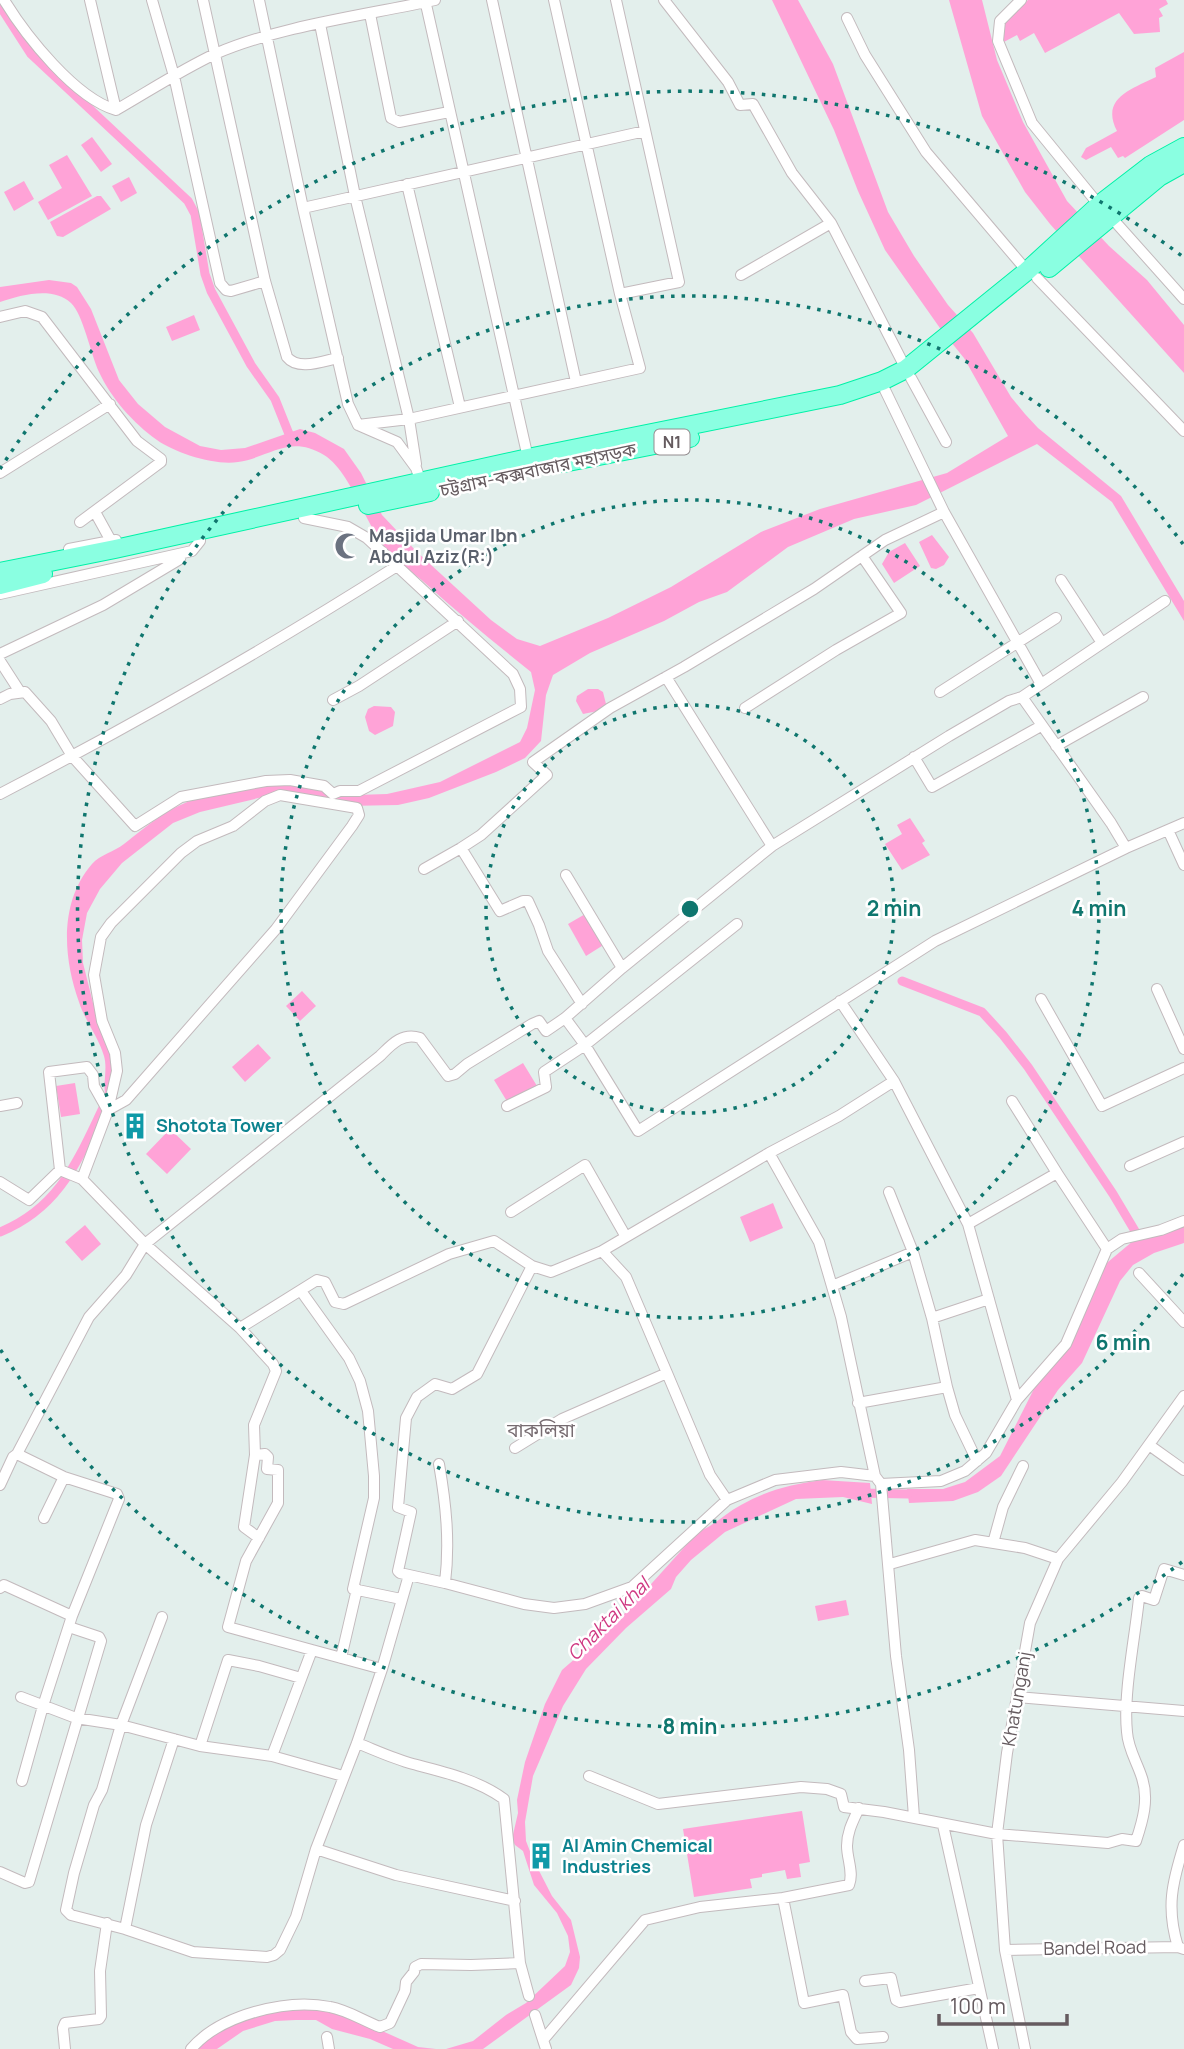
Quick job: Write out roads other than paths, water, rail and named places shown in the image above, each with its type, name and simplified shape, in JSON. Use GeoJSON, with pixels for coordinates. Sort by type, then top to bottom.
{"type":"FeatureCollection","features":[{"type":"Feature","properties":{"kind":"highway","name":"N1"},"geometry":{"type":"LineString","coordinates":[[1102,212],[1151,165],[1184,147]]}},
{"type":"Feature","properties":{"kind":"highway","name":"N1"},"geometry":{"type":"LineString","coordinates":[[1102,212],[1184,163]]}},
{"type":"Feature","properties":{"kind":"highway","name":"চট্টগ্রাম-কক্সবাজার মহাসড়ক"},"geometry":{"type":"LineString","coordinates":[[399,493],[418,475],[676,435],[840,406],[885,390],[980,317],[1102,212]]}},
{"type":"Feature","properties":{"kind":"highway","name":"চট্টগ্রাম-কক্সবাজার মহাসড়ক"},"geometry":{"type":"LineString","coordinates":[[197,541],[326,508],[676,435],[839,395],[908,374]]}},
{"type":"Feature","properties":{"kind":"highway","name":"চট্টগ্রাম-কক্সবাজার মহাসড়ক"},"geometry":{"type":"LineString","coordinates":[[0,572],[197,541],[304,518],[326,508]]}},
{"type":"Feature","properties":{"kind":"highway","name":"চট্টগ্রাম-কক্সবাজার মহাসড়ক"},"geometry":{"type":"LineString","coordinates":[[0,585],[33,582],[68,561]]}},
{"type":"Feature","properties":{"kind":"street"},"geometry":{"type":"LineString","coordinates":[[4,0],[38,47],[84,93],[103,106],[116,110],[215,54],[267,37],[428,1],[462,171],[528,458]]}},
{"type":"Feature","properties":{"kind":"street"},"geometry":{"type":"LineString","coordinates":[[90,0],[116,110]]}},
{"type":"Feature","properties":{"kind":"street"},"geometry":{"type":"LineString","coordinates":[[152,0],[174,76],[220,283],[226,290],[231,291],[265,281]]}},
{"type":"Feature","properties":{"kind":"street"},"geometry":{"type":"LineString","coordinates":[[203,0],[265,281],[288,356],[291,362],[298,365],[338,358]]}},
{"type":"Feature","properties":{"kind":"street"},"geometry":{"type":"LineString","coordinates":[[259,0],[348,404],[358,425],[397,442],[418,475]]}},
{"type":"Feature","properties":{"kind":"street"},"geometry":{"type":"LineString","coordinates":[[492,0],[576,382]]}},
{"type":"Feature","properties":{"kind":"street"},"geometry":{"type":"LineString","coordinates":[[358,425],[409,419],[640,368],[620,294],[554,0]]}},
{"type":"Feature","properties":{"kind":"street"},"geometry":{"type":"LineString","coordinates":[[616,0],[679,282],[620,294]]}},
{"type":"Feature","properties":{"kind":"street"},"geometry":{"type":"LineString","coordinates":[[664,0],[728,82],[740,105],[753,104],[792,173],[831,223],[946,442]]}},
{"type":"Feature","properties":{"kind":"street"},"geometry":{"type":"LineString","coordinates":[[1021,0],[1000,21],[998,41],[1032,123],[1102,212],[1184,299]]}},
{"type":"Feature","properties":{"kind":"street"},"geometry":{"type":"LineString","coordinates":[[370,14],[391,118],[399,122],[449,111]]}},
{"type":"Feature","properties":{"kind":"street"},"geometry":{"type":"LineString","coordinates":[[847,18],[865,55],[926,152],[1039,268],[1184,431]]}},
{"type":"Feature","properties":{"kind":"street"},"geometry":{"type":"LineString","coordinates":[[320,24],[355,196],[409,419],[418,475]]}},
{"type":"Feature","properties":{"kind":"street"},"geometry":{"type":"LineString","coordinates":[[303,208],[645,131]]}},
{"type":"Feature","properties":{"kind":"street"},"geometry":{"type":"LineString","coordinates":[[407,184],[460,407]]}},
{"type":"Feature","properties":{"kind":"street"},"geometry":{"type":"LineString","coordinates":[[741,275],[831,223]]}},
{"type":"Feature","properties":{"kind":"street"},"geometry":{"type":"LineString","coordinates":[[0,317],[25,311],[42,317],[137,442],[161,461],[79,522]]}},
{"type":"Feature","properties":{"kind":"street"},"geometry":{"type":"LineString","coordinates":[[885,390],[944,512],[1041,684]]}},
{"type":"Feature","properties":{"kind":"street"},"geometry":{"type":"LineString","coordinates":[[0,472],[110,404]]}},
{"type":"Feature","properties":{"kind":"street"},"geometry":{"type":"LineString","coordinates":[[95,512],[111,541]]}},
{"type":"Feature","properties":{"kind":"street"},"geometry":{"type":"LineString","coordinates":[[424,869],[481,835],[547,775],[533,762],[610,708],[814,589],[885,540],[944,512]]}},
{"type":"Feature","properties":{"kind":"street"},"geometry":{"type":"LineString","coordinates":[[0,698],[25,692],[51,721],[72,756],[135,826],[181,797],[266,781],[290,780],[324,786],[333,794],[340,791],[359,791],[521,707],[520,688],[513,674],[367,538],[348,527],[304,518]]}},
{"type":"Feature","properties":{"kind":"street"},"geometry":{"type":"LineString","coordinates":[[68,561],[111,541],[182,526],[191,526],[197,541]]}},
{"type":"Feature","properties":{"kind":"street"},"geometry":{"type":"LineString","coordinates":[[0,565],[68,561],[197,541]]}},
{"type":"Feature","properties":{"kind":"street"},"geometry":{"type":"LineString","coordinates":[[0,654],[103,605],[197,541]]}},
{"type":"Feature","properties":{"kind":"street"},"geometry":{"type":"LineString","coordinates":[[745,708],[836,650],[901,613],[862,556]]}},
{"type":"Feature","properties":{"kind":"street"},"geometry":{"type":"LineString","coordinates":[[0,794],[290,634],[397,566]]}},
{"type":"Feature","properties":{"kind":"street"},"geometry":{"type":"LineString","coordinates":[[1061,580],[1102,643]]}},
{"type":"Feature","properties":{"kind":"street"},"geometry":{"type":"LineString","coordinates":[[0,594],[33,582]]}},
{"type":"Feature","properties":{"kind":"street"},"geometry":{"type":"LineString","coordinates":[[0,1485],[89,1317],[127,1275],[145,1244],[380,1056],[395,1040],[414,1036],[420,1038],[448,1076],[532,1024],[539,1021],[546,1031],[772,846],[914,757],[1009,701],[1022,697],[1165,601]]}},
{"type":"Feature","properties":{"kind":"street"},"geometry":{"type":"LineString","coordinates":[[940,692],[1056,618]]}},
{"type":"Feature","properties":{"kind":"street"},"geometry":{"type":"LineString","coordinates":[[332,700],[359,686],[458,621]]}},
{"type":"Feature","properties":{"kind":"street"},"geometry":{"type":"LineString","coordinates":[[0,661],[20,692]]}},
{"type":"Feature","properties":{"kind":"street"},"geometry":{"type":"LineString","coordinates":[[666,677],[772,846]]}},
{"type":"Feature","properties":{"kind":"street"},"geometry":{"type":"LineString","coordinates":[[1022,697],[1126,848]]}},
{"type":"Feature","properties":{"kind":"street"},"geometry":{"type":"LineString","coordinates":[[1056,746],[1143,697]]}},
{"type":"Feature","properties":{"kind":"street"},"geometry":{"type":"LineString","coordinates":[[914,757],[932,787],[1041,726]]}},
{"type":"Feature","properties":{"kind":"street"},"geometry":{"type":"LineString","coordinates":[[82,1179],[108,1110],[117,1071],[116,1053],[102,1021],[94,975],[101,937],[111,923],[181,853],[197,841],[233,826],[265,801],[280,795],[359,810],[352,826],[276,929],[126,1100],[108,1110]]}},
{"type":"Feature","properties":{"kind":"street"},"geometry":{"type":"LineString","coordinates":[[565,1018],[585,1045],[638,1131],[935,940],[1184,823]]}},
{"type":"Feature","properties":{"kind":"street"},"geometry":{"type":"LineString","coordinates":[[1168,830],[1184,865]]}},
{"type":"Feature","properties":{"kind":"street"},"geometry":{"type":"LineString","coordinates":[[461,848],[499,911],[528,901],[548,951],[582,1004]]}},
{"type":"Feature","properties":{"kind":"street"},"geometry":{"type":"LineString","coordinates":[[566,876],[622,968]]}},
{"type":"Feature","properties":{"kind":"street"},"geometry":{"type":"LineString","coordinates":[[507,1106],[546,1087],[544,1072],[585,1045],[737,924]]}},
{"type":"Feature","properties":{"kind":"street"},"geometry":{"type":"LineString","coordinates":[[1157,989],[1184,1049]]}},
{"type":"Feature","properties":{"kind":"street"},"geometry":{"type":"LineString","coordinates":[[1041,999],[1101,1106],[1184,1068]]}},
{"type":"Feature","properties":{"kind":"street"},"geometry":{"type":"LineString","coordinates":[[840,1001],[894,1081],[968,1224],[1017,1401]]}},
{"type":"Feature","properties":{"kind":"street"},"geometry":{"type":"LineString","coordinates":[[60,1170],[49,1072],[87,1067],[108,1110]]}},
{"type":"Feature","properties":{"kind":"street"},"geometry":{"type":"LineString","coordinates":[[240,1328],[317,1280],[325,1282],[335,1302],[344,1304],[449,1254],[494,1241],[532,1266],[551,1272],[602,1251],[769,1153],[839,1116],[894,1081]]}},
{"type":"Feature","properties":{"kind":"street"},"geometry":{"type":"LineString","coordinates":[[1012,1101],[1107,1249]]}},
{"type":"Feature","properties":{"kind":"street"},"geometry":{"type":"LineString","coordinates":[[0,1106],[18,1102]]}},
{"type":"Feature","properties":{"kind":"street"},"geometry":{"type":"LineString","coordinates":[[1130,1166],[1184,1142]]}},
{"type":"Feature","properties":{"kind":"street"},"geometry":{"type":"LineString","coordinates":[[769,1153],[819,1242],[841,1317],[858,1403],[879,1483],[885,1515],[896,1656],[915,1817]]}},
{"type":"Feature","properties":{"kind":"street"},"geometry":{"type":"LineString","coordinates":[[511,1212],[585,1165],[626,1237]]}},
{"type":"Feature","properties":{"kind":"street"},"geometry":{"type":"LineString","coordinates":[[60,1170],[82,1179],[145,1244],[240,1328],[273,1364],[276,1371],[254,1425],[255,1455],[243,1522],[244,1527],[259,1538]]}},
{"type":"Feature","properties":{"kind":"street"},"geometry":{"type":"LineString","coordinates":[[0,1182],[29,1200],[60,1170]]}},
{"type":"Feature","properties":{"kind":"street"},"geometry":{"type":"LineString","coordinates":[[968,1224],[1056,1172]]}},
{"type":"Feature","properties":{"kind":"street"},"geometry":{"type":"LineString","coordinates":[[889,1192],[914,1252],[955,1415],[977,1461]]}},
{"type":"Feature","properties":{"kind":"street"},"geometry":{"type":"LineString","coordinates":[[532,1266],[477,1374],[452,1389],[435,1384],[417,1396],[406,1418],[398,1507],[411,1512],[398,1571],[524,1604],[554,1608],[585,1604],[632,1587],[727,1500],[775,1480],[841,1472],[879,1483],[941,1480],[965,1471],[986,1454],[1017,1401],[1066,1344],[1107,1249],[1122,1239],[1161,1230],[1184,1221]]}},
{"type":"Feature","properties":{"kind":"street"},"geometry":{"type":"LineString","coordinates":[[602,1251],[625,1277],[710,1475],[727,1500]]}},
{"type":"Feature","properties":{"kind":"street"},"geometry":{"type":"LineString","coordinates":[[832,1286],[914,1252]]}},
{"type":"Feature","properties":{"kind":"street"},"geometry":{"type":"LineString","coordinates":[[1139,1273],[1184,1322]]}},
{"type":"Feature","properties":{"kind":"street"},"geometry":{"type":"LineString","coordinates":[[301,1291],[349,1358],[360,1381],[368,1411],[374,1499],[353,1587],[401,1599]]}},
{"type":"Feature","properties":{"kind":"street"},"geometry":{"type":"LineString","coordinates":[[932,1318],[989,1299]]}},
{"type":"Feature","properties":{"kind":"street"},"geometry":{"type":"LineString","coordinates":[[514,1448],[562,1419],[667,1373]]}},
{"type":"Feature","properties":{"kind":"street"},"geometry":{"type":"LineString","coordinates":[[858,1403],[947,1387]]}},
{"type":"Feature","properties":{"kind":"street","name":"Khatunganj"},"geometry":{"type":"LineString","coordinates":[[1025,2049],[1005,1950],[997,1834],[1030,1623],[1058,1559],[1122,1482],[1184,1396]]}},
{"type":"Feature","properties":{"kind":"street"},"geometry":{"type":"LineString","coordinates":[[1149,1445],[1184,1470]]}},
{"type":"Feature","properties":{"kind":"street"},"geometry":{"type":"LineString","coordinates":[[17,1454],[64,1477],[117,1494],[119,1499],[103,1545],[70,1622],[22,1781]]}},
{"type":"Feature","properties":{"kind":"street"},"geometry":{"type":"LineString","coordinates":[[255,1455],[267,1455],[267,1469],[278,1471],[278,1503],[246,1561],[228,1627],[382,1669]]}},
{"type":"Feature","properties":{"kind":"street"},"geometry":{"type":"LineString","coordinates":[[439,1464],[447,1513],[448,1553],[445,1583]]}},
{"type":"Feature","properties":{"kind":"street"},"geometry":{"type":"LineString","coordinates":[[993,1543],[1003,1507],[1023,1466]]}},
{"type":"Feature","properties":{"kind":"street"},"geometry":{"type":"LineString","coordinates":[[44,1518],[64,1477]]}},
{"type":"Feature","properties":{"kind":"street"},"geometry":{"type":"LineString","coordinates":[[890,1564],[975,1540],[1025,1548],[1058,1559]]}},
{"type":"Feature","properties":{"kind":"street"},"geometry":{"type":"LineString","coordinates":[[589,1776],[658,1804],[801,1787],[828,1789],[841,1794],[844,1807],[915,1817],[943,1825],[997,1834],[1108,1843],[1122,1839],[1136,1840],[1145,1812],[1144,1788],[1126,1732],[1140,1597],[1154,1600],[1164,1569],[1184,1575]]}},
{"type":"Feature","properties":{"kind":"street"},"geometry":{"type":"LineString","coordinates":[[162,1617],[121,1724],[102,1790],[94,1805],[66,1909],[71,1915],[107,1923],[193,1952],[262,1957],[274,1955],[284,1945],[296,1917],[316,1849],[357,1744],[382,1669],[409,1575]]}},
{"type":"Feature","properties":{"kind":"street"},"geometry":{"type":"LineString","coordinates":[[0,1588],[4,1585],[101,1640],[29,1882],[25,1883],[0,1872]]}},
{"type":"Feature","properties":{"kind":"street"},"geometry":{"type":"LineString","coordinates":[[341,1658],[357,1589]]}},
{"type":"Feature","properties":{"kind":"street"},"geometry":{"type":"LineString","coordinates":[[272,1756],[312,1650]]}},
{"type":"Feature","properties":{"kind":"street"},"geometry":{"type":"LineString","coordinates":[[200,1746],[228,1660],[301,1678]]}},
{"type":"Feature","properties":{"kind":"street"},"geometry":{"type":"LineString","coordinates":[[20,1697],[76,1718],[121,1724],[200,1746],[272,1756],[343,1776]]}},
{"type":"Feature","properties":{"kind":"street"},"geometry":{"type":"LineString","coordinates":[[1017,1697],[1184,1711]]}},
{"type":"Feature","properties":{"kind":"street"},"geometry":{"type":"LineString","coordinates":[[125,1929],[146,1825],[174,1739]]}},
{"type":"Feature","properties":{"kind":"street"},"geometry":{"type":"LineString","coordinates":[[357,1744],[415,1765],[435,1768],[467,1780],[504,1799],[520,1963],[529,1996]]}},
{"type":"Feature","properties":{"kind":"street"},"geometry":{"type":"LineString","coordinates":[[544,2044],[645,1920],[700,1908],[783,1898],[849,1885],[851,1879],[847,1847],[849,1832],[859,1808]]}},
{"type":"Feature","properties":{"kind":"street"},"geometry":{"type":"LineString","coordinates":[[943,1825],[993,2049]]}},
{"type":"Feature","properties":{"kind":"street"},"geometry":{"type":"LineString","coordinates":[[1181,1948],[1172,1927],[1170,1905],[1176,1870],[1184,1845]]}},
{"type":"Feature","properties":{"kind":"street"},"geometry":{"type":"LineString","coordinates":[[316,1849],[396,1875],[515,1901]]}},
{"type":"Feature","properties":{"kind":"street"},"geometry":{"type":"LineString","coordinates":[[783,1898],[804,2003],[843,1996],[851,2032],[857,2039],[883,2037]]}},
{"type":"Feature","properties":{"kind":"street"},"geometry":{"type":"LineString","coordinates":[[65,2049],[65,2023],[99,2019],[101,2016],[100,1971],[107,1923]]}},
{"type":"Feature","properties":{"kind":"street","name":"Bandel Road"},"geometry":{"type":"LineString","coordinates":[[1005,1950],[1181,1948]]}},
{"type":"Feature","properties":{"kind":"street"},"geometry":{"type":"LineString","coordinates":[[191,2049],[202,2036],[221,2025],[241,2017],[285,2007],[332,2007],[380,2027],[390,2023],[405,1991],[406,1982],[415,1967],[421,1964],[520,1963]]}},
{"type":"Feature","properties":{"kind":"street"},"geometry":{"type":"LineString","coordinates":[[865,1981],[891,1978],[896,2000],[900,2002],[979,1988]]}},
{"type":"Feature","properties":{"kind":"street"},"geometry":{"type":"LineString","coordinates":[[535,2015],[544,2044]]}},
{"type":"Feature","properties":{"kind":"street"},"geometry":{"type":"LineString","coordinates":[[327,2037],[329,2049]]}},
{"type":"Feature","properties":{"kind":"waterway"},"geometry":{"type":"LineString","coordinates":[[0,6],[31,54],[188,201],[195,214],[205,274],[211,291],[251,365],[275,399],[291,439]]}},
{"type":"Feature","properties":{"kind":"waterway"},"geometry":{"type":"LineString","coordinates":[[902,981],[982,1012],[1028,1067],[1113,1194],[1141,1241]]}},
{"type":"Feature","properties":{"kind":"waterway"},"geometry":{"type":"LineString","coordinates":[[0,1232],[20,1222],[52,1196],[75,1165],[103,1108]]}},
{"type":"Feature","properties":{"kind":"waterway","name":"Chaktai khal"},"geometry":{"type":"LineString","coordinates":[[859,1493],[908,1494]]}},
{"type":"Feature","properties":{"kind":"place","name":"Masjida Umar Ibn Abdul Aziz(R:)"},"geometry":{"type":"Point","coordinates":[348,546]}},
{"type":"Feature","properties":{"kind":"place","name":"Shotota Tower"},"geometry":{"type":"Point","coordinates":[135,1126]}},
{"type":"Feature","properties":{"kind":"place","name":"Al Amin Chemical Industries"},"geometry":{"type":"Point","coordinates":[541,1856]}},
{"type":"Feature","properties":{"kind":"district","name":"বাকলিয়া"},"geometry":{"type":"Point","coordinates":[541,1430]}}]}
